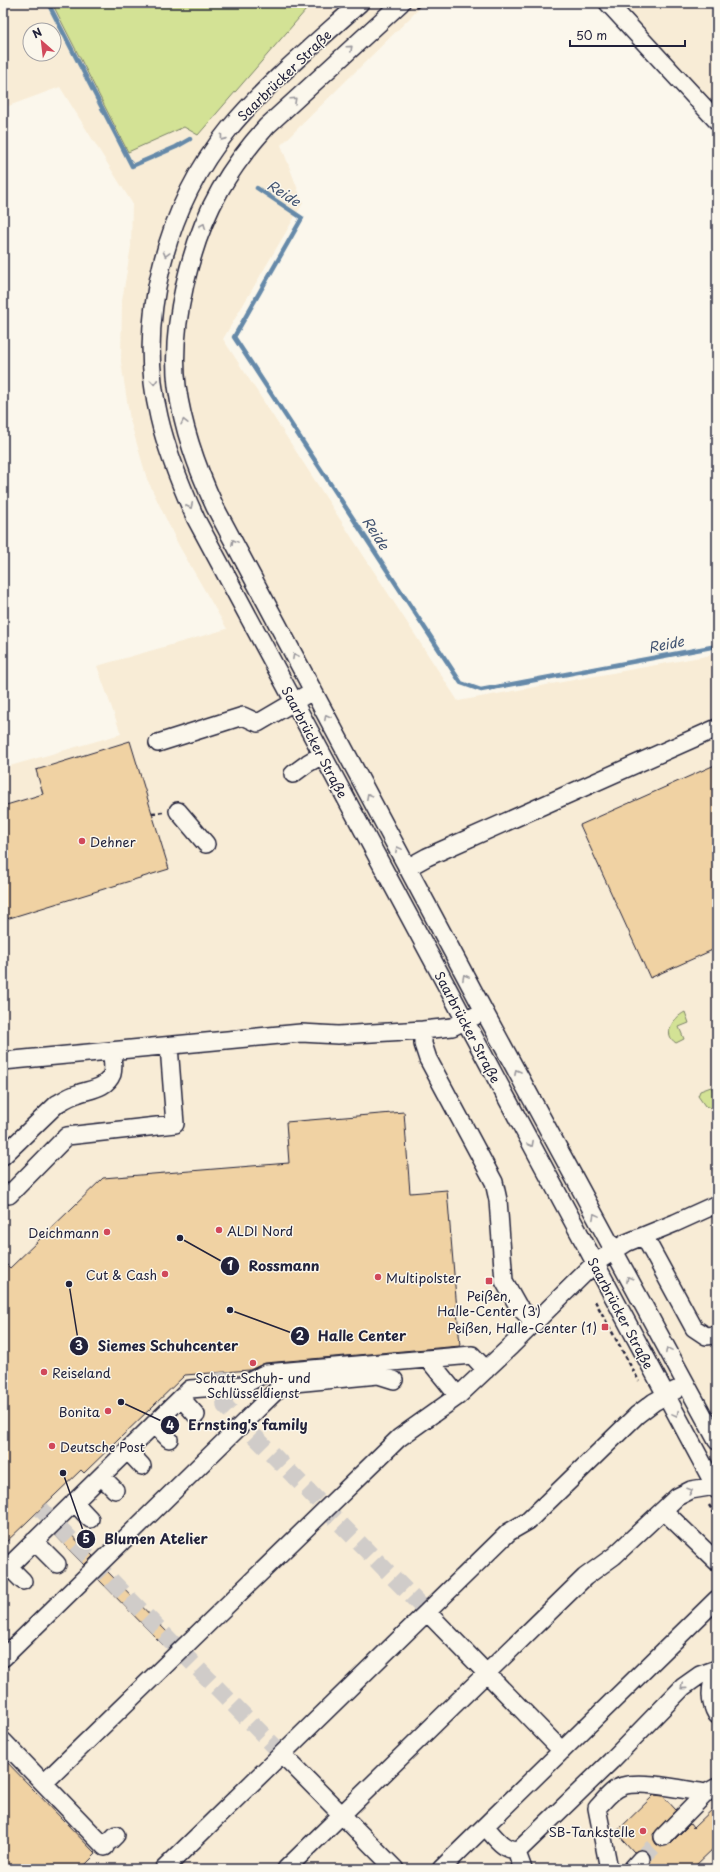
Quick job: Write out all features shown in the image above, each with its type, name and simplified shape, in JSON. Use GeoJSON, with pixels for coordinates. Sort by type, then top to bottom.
{"type":"FeatureCollection","features":[{"type":"Feature","properties":{"kind":"street","name":"Saarbrücker Straße"},"geometry":{"type":"LineString","coordinates":[[360,3],[247,108],[213,151],[198,173],[184,201],[166,251],[155,304],[152,332],[154,388],[158,416],[174,469],[196,519],[464,1021],[589,1269],[666,1395],[716,1488]]}},
{"type":"Feature","properties":{"kind":"street"},"geometry":{"type":"LineString","coordinates":[[608,3],[717,121]]}},
{"type":"Feature","properties":{"kind":"street","name":"Saarbrücker Straße"},"geometry":{"type":"LineString","coordinates":[[406,8],[281,112],[248,148],[220,190],[199,236],[186,280],[179,322],[177,385],[187,438],[215,508],[407,868],[717,1441]]}},
{"type":"Feature","properties":{"kind":"street"},"geometry":{"type":"LineString","coordinates":[[158,743],[243,716],[260,730],[294,701],[313,691]]}},
{"type":"Feature","properties":{"kind":"street"},"geometry":{"type":"LineString","coordinates":[[407,868],[434,854],[717,728]]}},
{"type":"Feature","properties":{"kind":"street"},"geometry":{"type":"LineString","coordinates":[[293,774],[322,755]]}},
{"type":"Feature","properties":{"kind":"street"},"geometry":{"type":"LineString","coordinates":[[178,811],[206,844]]}},
{"type":"Feature","properties":{"kind":"street"},"geometry":{"type":"LineString","coordinates":[[3,1061],[44,1054],[112,1052],[302,1033],[338,1035],[446,1028],[484,1011]]}},
{"type":"Feature","properties":{"kind":"street"},"geometry":{"type":"LineString","coordinates":[[423,1030],[423,1044],[428,1059],[494,1182],[498,1200],[504,1281],[518,1306],[535,1323]]}},
{"type":"Feature","properties":{"kind":"street"},"geometry":{"type":"LineString","coordinates":[[9,1195],[67,1136],[175,1124],[169,1046]]}},
{"type":"Feature","properties":{"kind":"street"},"geometry":{"type":"LineString","coordinates":[[3,1156],[57,1104],[67,1098],[95,1089],[105,1083],[112,1074],[112,1052]]}},
{"type":"Feature","properties":{"kind":"street"},"geometry":{"type":"LineString","coordinates":[[30,1073],[44,1054]]}},
{"type":"Feature","properties":{"kind":"street"},"geometry":{"type":"LineString","coordinates":[[50,1778],[399,1438],[458,1396],[589,1269],[613,1250],[626,1243],[717,1204]]}},
{"type":"Feature","properties":{"kind":"street"},"geometry":{"type":"LineString","coordinates":[[644,1236],[694,1328],[706,1336],[717,1335]]}},
{"type":"Feature","properties":{"kind":"street"},"geometry":{"type":"LineString","coordinates":[[341,1372],[377,1361],[428,1359],[472,1355],[486,1370]]}},
{"type":"Feature","properties":{"kind":"street"},"geometry":{"type":"LineString","coordinates":[[428,1359],[458,1396]]}},
{"type":"Feature","properties":{"kind":"street"},"geometry":{"type":"LineString","coordinates":[[22,1581],[6,1569],[190,1389],[243,1384],[266,1373],[295,1377],[341,1372],[378,1374],[394,1380]]}},
{"type":"Feature","properties":{"kind":"street"},"geometry":{"type":"LineString","coordinates":[[3,1658],[278,1389],[295,1377]]}},
{"type":"Feature","properties":{"kind":"street"},"geometry":{"type":"LineString","coordinates":[[243,1384],[262,1405]]}},
{"type":"Feature","properties":{"kind":"street"},"geometry":{"type":"LineString","coordinates":[[164,1869],[509,1532],[528,1521],[637,1415],[649,1405],[686,1384]]}},
{"type":"Feature","properties":{"kind":"street"},"geometry":{"type":"LineString","coordinates":[[180,1398],[196,1415]]}},
{"type":"Feature","properties":{"kind":"street"},"geometry":{"type":"LineString","coordinates":[[154,1424],[169,1439]]}},
{"type":"Feature","properties":{"kind":"street"},"geometry":{"type":"LineString","coordinates":[[127,1450],[142,1466]]}},
{"type":"Feature","properties":{"kind":"street"},"geometry":{"type":"LineString","coordinates":[[101,1476],[115,1490]]}},
{"type":"Feature","properties":{"kind":"street"},"geometry":{"type":"LineString","coordinates":[[286,1869],[586,1577],[614,1556],[666,1507],[683,1494],[700,1488],[716,1488]]}},
{"type":"Feature","properties":{"kind":"street"},"geometry":{"type":"LineString","coordinates":[[74,1502],[90,1519]]}},
{"type":"Feature","properties":{"kind":"street"},"geometry":{"type":"LineString","coordinates":[[666,1507],[717,1562]]}},
{"type":"Feature","properties":{"kind":"street"},"geometry":{"type":"LineString","coordinates":[[34,1541],[57,1564]]}},
{"type":"Feature","properties":{"kind":"street"},"geometry":{"type":"LineString","coordinates":[[441,1869],[717,1599]]}},
{"type":"Feature","properties":{"kind":"street"},"geometry":{"type":"LineString","coordinates":[[427,1612],[562,1750]]}},
{"type":"Feature","properties":{"kind":"street"},"geometry":{"type":"LineString","coordinates":[[485,1826],[504,1846],[516,1850],[527,1844],[683,1687],[700,1675],[717,1669]]}},
{"type":"Feature","properties":{"kind":"street"},"geometry":{"type":"LineString","coordinates":[[717,1669],[711,1689],[711,1703],[717,1715]]}},
{"type":"Feature","properties":{"kind":"street"},"geometry":{"type":"LineString","coordinates":[[3,1741],[50,1778],[110,1841]]}},
{"type":"Feature","properties":{"kind":"street"},"geometry":{"type":"LineString","coordinates":[[282,1754],[394,1869]]}},
{"type":"Feature","properties":{"kind":"street"},"geometry":{"type":"LineString","coordinates":[[611,1761],[605,1774],[607,1782],[614,1790]]}},
{"type":"Feature","properties":{"kind":"street"},"geometry":{"type":"LineString","coordinates":[[597,1808],[614,1790],[622,1786],[644,1785],[711,1790]]}},
{"type":"Feature","properties":{"kind":"street"},"geometry":{"type":"LineString","coordinates":[[663,1837],[711,1790]]}},
{"type":"Feature","properties":{"kind":"street"},"geometry":{"type":"LineString","coordinates":[[561,1810],[574,1802],[582,1800],[587,1801],[597,1808],[609,1869]]}},
{"type":"Feature","properties":{"kind":"street"},"geometry":{"type":"LineString","coordinates":[[516,1850],[523,1869]]}},
{"type":"Feature","properties":{"kind":"path"},"geometry":{"type":"LineString","coordinates":[[406,8],[422,3]]}},
{"type":"Feature","properties":{"kind":"path"},"geometry":{"type":"LineString","coordinates":[[589,1269],[625,1358]]}},
{"type":"Feature","properties":{"kind":"shaded area"},"geometry":{"type":"Polygon","coordinates":[[[3,3],[425,3],[281,145],[303,203],[223,339],[458,701],[717,654],[717,1869],[3,1869],[3,768],[121,734],[97,666],[227,629],[178,544],[147,479],[130,420],[121,362],[122,301],[131,246],[132,203],[60,87],[3,108],[3,3]]]}},
{"type":"Feature","properties":{"kind":"shaded area"},"geometry":{"type":"Polygon","coordinates":[[[620,3],[717,3],[717,108],[620,3]]]}},
{"type":"Feature","properties":{"kind":"green space"},"geometry":{"type":"Polygon","coordinates":[[[52,3],[312,3],[198,135],[184,127],[128,152],[52,3]]]}},
{"type":"Feature","properties":{"kind":"green space"},"geometry":{"type":"Polygon","coordinates":[[[685,1012],[689,1023],[679,1027],[684,1039],[676,1043],[670,1035],[671,1026],[677,1018],[685,1012]]]}},
{"type":"Feature","properties":{"kind":"green space"},"geometry":{"type":"Polygon","coordinates":[[[711,1087],[717,1098],[717,1110],[705,1106],[698,1096],[700,1091],[711,1087]]]}},
{"type":"Feature","properties":{"kind":"building","name":"Dehner"},"geometry":{"type":"Polygon","coordinates":[[[130,741],[169,869],[3,920],[3,806],[43,794],[36,770],[130,741]]]}},
{"type":"Feature","properties":{"kind":"building"},"geometry":{"type":"Polygon","coordinates":[[[717,764],[717,948],[650,978],[580,825],[717,764]]]}},
{"type":"Feature","properties":{"kind":"building"},"geometry":{"type":"Polygon","coordinates":[[[404,1112],[410,1193],[447,1190],[460,1346],[265,1363],[250,1370],[185,1375],[84,1473],[81,1470],[3,1545],[3,1261],[10,1268],[103,1178],[289,1163],[286,1122],[404,1112]]]}},
{"type":"Feature","properties":{"kind":"building"},"geometry":{"type":"Polygon","coordinates":[[[63,1527],[93,1556],[84,1565],[55,1535],[63,1527]]]}},
{"type":"Feature","properties":{"kind":"building"},"geometry":{"type":"Polygon","coordinates":[[[107,1571],[172,1637],[163,1645],[98,1579],[107,1571]]]}},
{"type":"Feature","properties":{"kind":"building"},"geometry":{"type":"Polygon","coordinates":[[[3,1758],[96,1854],[81,1869],[3,1869],[3,1758]]]}},
{"type":"Feature","properties":{"kind":"building"},"geometry":{"type":"Polygon","coordinates":[[[654,1795],[663,1796],[676,1810],[653,1834],[656,1844],[661,1847],[670,1844],[690,1824],[693,1828],[717,1805],[717,1845],[692,1869],[651,1869],[648,1866],[651,1861],[648,1852],[643,1849],[634,1852],[616,1832],[654,1795]]]}},
{"type":"Feature","properties":{"kind":"waterway","name":"Reide"},"geometry":{"type":"LineString","coordinates":[[48,3],[132,166],[176,147],[190,139]]}},
{"type":"Feature","properties":{"kind":"waterway","name":"Reide"},"geometry":{"type":"LineString","coordinates":[[257,188],[302,218],[234,337],[461,683],[481,690],[717,646]]}},
{"type":"Feature","properties":{"kind":"tunnel"},"geometry":{"type":"LineString","coordinates":[[222,1372],[225,1406],[427,1612]]}},
{"type":"Feature","properties":{"kind":"tunnel"},"geometry":{"type":"LineString","coordinates":[[41,1509],[282,1754]]}},
{"type":"Feature","properties":{"kind":"tunnel"},"geometry":{"type":"LineString","coordinates":[[641,1859],[663,1837]]}},
{"type":"Feature","properties":{"kind":"place","name":"Dehner"},"geometry":{"type":"Point","coordinates":[82,841]}},
{"type":"Feature","properties":{"kind":"place","name":"ALDI Nord"},"geometry":{"type":"Point","coordinates":[219,1230]}},
{"type":"Feature","properties":{"kind":"place","name":"Deichmann"},"geometry":{"type":"Point","coordinates":[107,1232]}},
{"type":"Feature","properties":{"kind":"place","name":"Rossmann"},"geometry":{"type":"Point","coordinates":[180,1238]}},
{"type":"Feature","properties":{"kind":"place","name":"Cut & Cash"},"geometry":{"type":"Point","coordinates":[165,1274]}},
{"type":"Feature","properties":{"kind":"place","name":"Multipolster"},"geometry":{"type":"Point","coordinates":[378,1277]}},
{"type":"Feature","properties":{"kind":"place","name":"Peißen, Halle-Center (3)"},"geometry":{"type":"Point","coordinates":[489,1281]}},
{"type":"Feature","properties":{"kind":"place","name":"Siemes Schuhcenter"},"geometry":{"type":"Point","coordinates":[69,1284]}},
{"type":"Feature","properties":{"kind":"place","name":"Halle Center"},"geometry":{"type":"Point","coordinates":[230,1310]}},
{"type":"Feature","properties":{"kind":"place","name":"Peißen, Halle-Center (1)"},"geometry":{"type":"Point","coordinates":[605,1327]}},
{"type":"Feature","properties":{"kind":"place","name":"Schatt Schuh- und Schlüsseldienst"},"geometry":{"type":"Point","coordinates":[253,1363]}},
{"type":"Feature","properties":{"kind":"place","name":"Reiseland"},"geometry":{"type":"Point","coordinates":[44,1372]}},
{"type":"Feature","properties":{"kind":"place","name":"Ernsting's family"},"geometry":{"type":"Point","coordinates":[121,1402]}},
{"type":"Feature","properties":{"kind":"place","name":"Bonita"},"geometry":{"type":"Point","coordinates":[108,1411]}},
{"type":"Feature","properties":{"kind":"place","name":"Deutsche Post"},"geometry":{"type":"Point","coordinates":[52,1446]}},
{"type":"Feature","properties":{"kind":"place","name":"Blumen Atelier"},"geometry":{"type":"Point","coordinates":[63,1473]}},
{"type":"Feature","properties":{"kind":"place","name":"SB-Tankstelle"},"geometry":{"type":"Point","coordinates":[643,1831]}}]}
